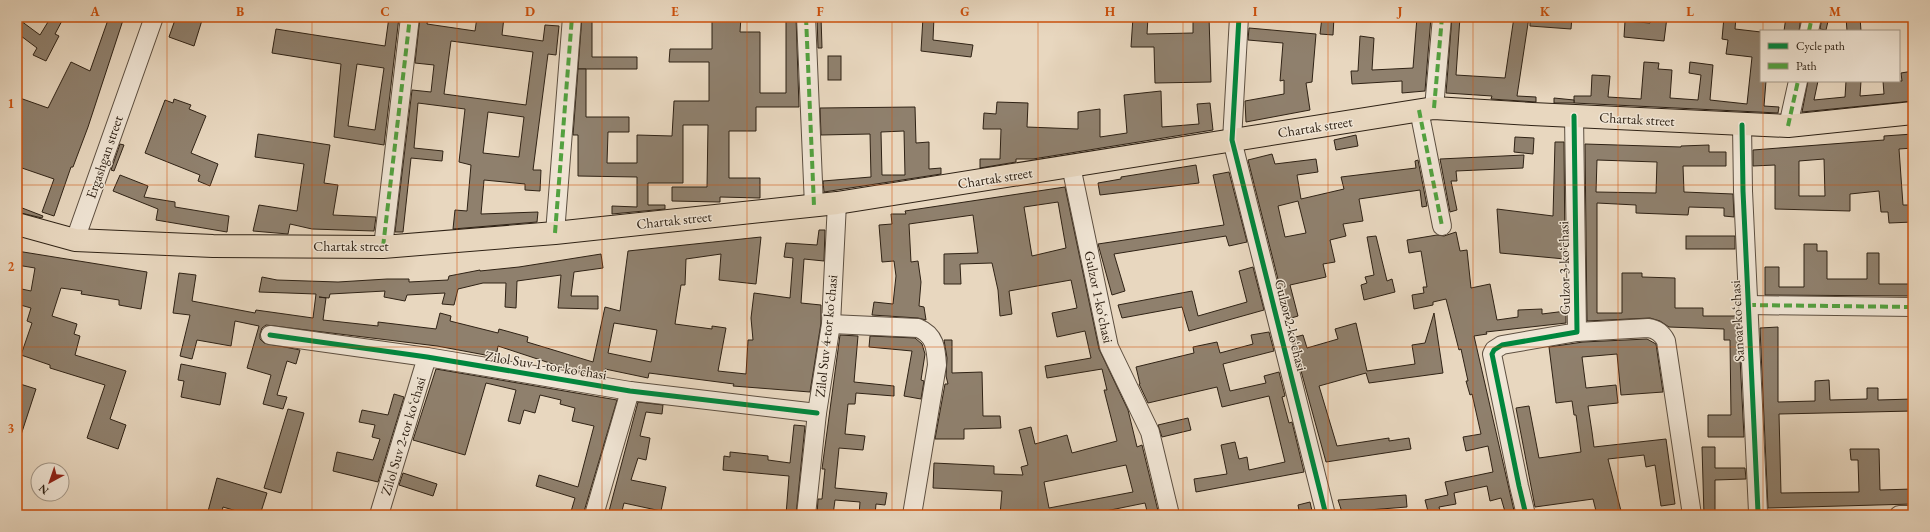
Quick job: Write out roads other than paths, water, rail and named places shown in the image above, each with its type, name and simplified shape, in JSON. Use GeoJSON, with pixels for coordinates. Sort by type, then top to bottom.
{"type":"FeatureCollection","features":[{"type":"Feature","properties":{"kind":"main road","name":"Chartak street"},"geometry":{"type":"LineString","coordinates":[[75,240],[213,246],[383,247],[555,233],[838,203],[1426,109],[1788,126],[1913,113]]}},
{"type":"Feature","properties":{"kind":"main road"},"geometry":{"type":"LineString","coordinates":[[17,224],[75,240]]}},
{"type":"Feature","properties":{"kind":"street","name":"Ergashgan street"},"geometry":{"type":"LineString","coordinates":[[75,240],[154,17]]}},
{"type":"Feature","properties":{"kind":"street"},"geometry":{"type":"LineString","coordinates":[[383,247],[410,17]]}},
{"type":"Feature","properties":{"kind":"street"},"geometry":{"type":"LineString","coordinates":[[555,233],[572,17]]}},
{"type":"Feature","properties":{"kind":"street"},"geometry":{"type":"LineString","coordinates":[[806,17],[814,206]]}},
{"type":"Feature","properties":{"kind":"street","name":"Gulzor 2-koʻchasi"},"geometry":{"type":"LineString","coordinates":[[1239,17],[1232,140],[1326,515]]}},
{"type":"Feature","properties":{"kind":"street"},"geometry":{"type":"LineString","coordinates":[[1442,17],[1426,109],[1442,226]]}},
{"type":"Feature","properties":{"kind":"street"},"geometry":{"type":"LineString","coordinates":[[1809,30],[1812,17]]}},
{"type":"Feature","properties":{"kind":"street"},"geometry":{"type":"LineString","coordinates":[[1788,126],[1798,82]]}},
{"type":"Feature","properties":{"kind":"street","name":"Gulzor 3-koʻchasi"},"geometry":{"type":"LineString","coordinates":[[1574,116],[1577,332]]}},
{"type":"Feature","properties":{"kind":"street","name":"Sanoat koʻchasi"},"geometry":{"type":"LineString","coordinates":[[1742,125],[1748,305],[1758,512],[1760,515]]}},
{"type":"Feature","properties":{"kind":"street","name":"Gulzor 1-koʻchasi"},"geometry":{"type":"LineString","coordinates":[[1071,166],[1109,347],[1150,432],[1170,515]]}},
{"type":"Feature","properties":{"kind":"street","name":"Zilol Suv 4-tor koʻchasi"},"geometry":{"type":"LineString","coordinates":[[806,515],[818,413],[831,324],[838,203]]}},
{"type":"Feature","properties":{"kind":"street"},"geometry":{"type":"LineString","coordinates":[[1748,305],[1913,307]]}},
{"type":"Feature","properties":{"kind":"street"},"geometry":{"type":"LineString","coordinates":[[831,324],[918,328],[926,331],[932,337],[936,346],[937,365],[912,515]]}},
{"type":"Feature","properties":{"kind":"street","name":"Gulzor 3-koʻchasi"},"geometry":{"type":"LineString","coordinates":[[1526,515],[1492,354],[1494,350],[1502,345],[1577,332],[1648,328],[1654,329],[1662,334],[1666,341],[1692,515]]}},
{"type":"Feature","properties":{"kind":"street","name":"Zilol Suv 1-tor koʻchasi"},"geometry":{"type":"LineString","coordinates":[[270,335],[427,357],[630,391],[818,413]]}},
{"type":"Feature","properties":{"kind":"street","name":"Zilol Suv 2-tor koʻchasi"},"geometry":{"type":"LineString","coordinates":[[379,515],[427,357]]}},
{"type":"Feature","properties":{"kind":"street"},"geometry":{"type":"LineString","coordinates":[[594,515],[630,391]]}},
{"type":"Feature","properties":{"kind":"street"},"geometry":{"type":"LineString","coordinates":[[1899,515],[1913,515]]}}]}
